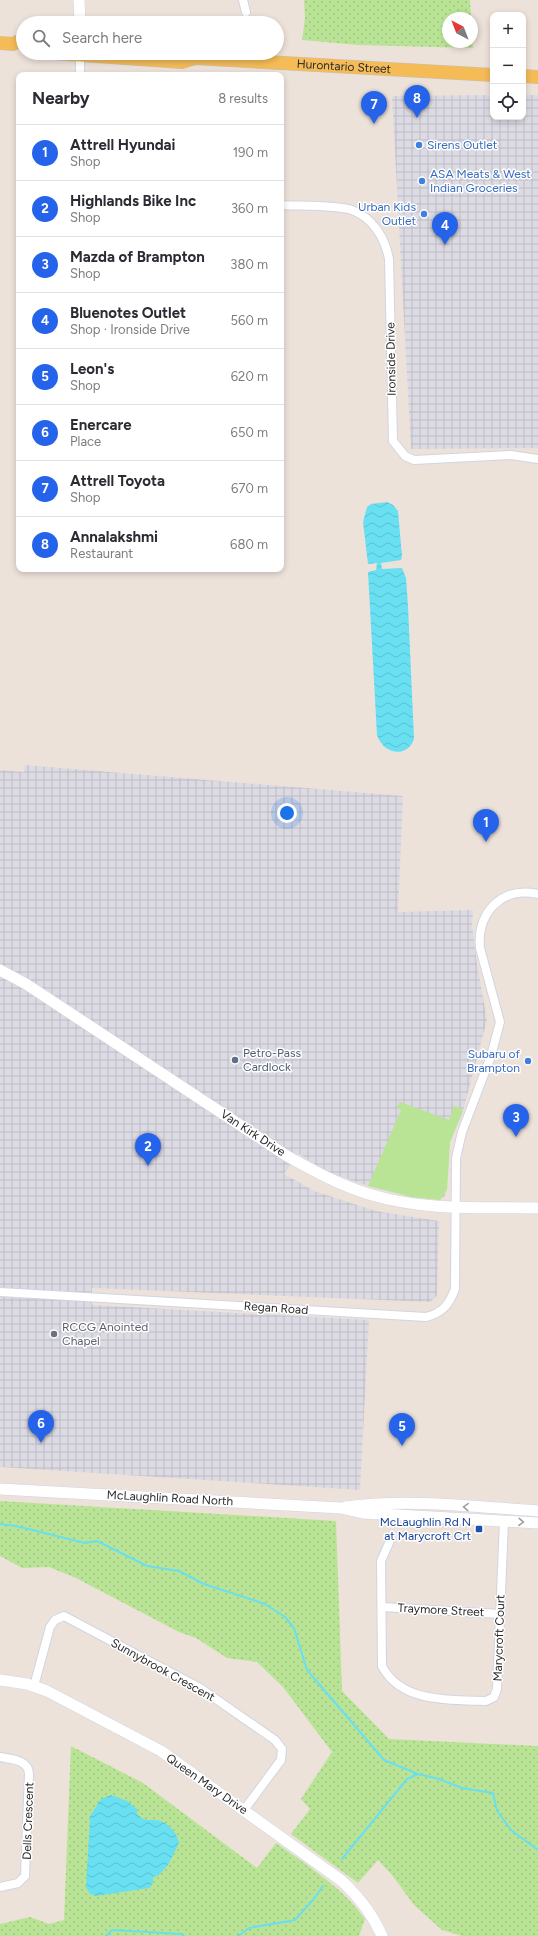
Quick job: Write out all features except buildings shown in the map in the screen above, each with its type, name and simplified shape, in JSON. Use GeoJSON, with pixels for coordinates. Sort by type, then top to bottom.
{"type":"FeatureCollection","features":[{"type":"Feature","properties":{"kind":"main road","name":"Hurontario Street"},"geometry":{"type":"LineString","coordinates":[[156,60],[182,62],[185,60]]}},
{"type":"Feature","properties":{"kind":"main road","name":"Hurontario Street"},"geometry":{"type":"LineString","coordinates":[[267,60],[490,75]]}},
{"type":"Feature","properties":{"kind":"main road"},"geometry":{"type":"LineString","coordinates":[[526,76],[538,77]]}},
{"type":"Feature","properties":{"kind":"street"},"geometry":{"type":"LineString","coordinates":[[79,0],[80,16]]}},
{"type":"Feature","properties":{"kind":"street"},"geometry":{"type":"LineString","coordinates":[[243,0],[246,12]]}},
{"type":"Feature","properties":{"kind":"street"},"geometry":{"type":"LineString","coordinates":[[80,60],[80,72]]}},
{"type":"Feature","properties":{"kind":"street","name":"Ironside Drive"},"geometry":{"type":"LineString","coordinates":[[284,205],[352,210],[370,222],[381,235],[387,247],[389,259],[393,441],[405,456],[414,460],[511,455],[538,458]]}},
{"type":"Feature","properties":{"kind":"street","name":"Regan Road"},"geometry":{"type":"LineString","coordinates":[[0,1292],[426,1317],[443,1310],[450,1301],[455,1289],[456,1158],[462,1132],[491,1056],[500,1022],[480,948],[479,937],[483,919],[495,904],[514,893],[526,891],[538,894]]}},
{"type":"Feature","properties":{"kind":"street","name":"Van Kirk Drive"},"geometry":{"type":"LineString","coordinates":[[0,970],[26,984],[274,1148],[315,1172],[373,1195],[416,1204],[538,1208]]}},
{"type":"Feature","properties":{"kind":"street","name":"McLaughlin Road North"},"geometry":{"type":"LineString","coordinates":[[0,1489],[341,1508],[363,1513],[538,1523]]}},
{"type":"Feature","properties":{"kind":"street","name":"McLaughlin Road North"},"geometry":{"type":"LineString","coordinates":[[341,1508],[365,1504],[417,1504],[538,1511]]}},
{"type":"Feature","properties":{"kind":"street","name":"Marycroft Court"},"geometry":{"type":"LineString","coordinates":[[389,1543],[381,1561],[382,1666],[385,1671],[401,1686],[420,1696],[454,1700],[486,1701],[494,1697],[497,1689],[504,1521]]}},
{"type":"Feature","properties":{"kind":"street","name":"Traymore Street"},"geometry":{"type":"LineString","coordinates":[[382,1607],[500,1614]]}},
{"type":"Feature","properties":{"kind":"street","name":"Sunnybrook Crescent"},"geometry":{"type":"LineString","coordinates":[[34,1686],[50,1627],[55,1620],[64,1616],[200,1688],[275,1740],[282,1749],[281,1760],[244,1810]]}},
{"type":"Feature","properties":{"kind":"street","name":"Queen Mary Drive"},"geometry":{"type":"LineString","coordinates":[[0,1680],[34,1686],[63,1699],[161,1751],[347,1886],[370,1913],[382,1936]]}},
{"type":"Feature","properties":{"kind":"street","name":"Dells Crescent"},"geometry":{"type":"LineString","coordinates":[[0,1757],[15,1760],[25,1765],[29,1771],[29,1779],[25,1876],[18,1883],[0,1887]]}},
{"type":"Feature","properties":{"kind":"shaded area"},"geometry":{"type":"Polygon","coordinates":[[[490,95],[490,120],[526,120],[526,95],[538,95],[538,448],[411,449],[392,96],[490,95]]]}},
{"type":"Feature","properties":{"kind":"shaded area"},"geometry":{"type":"Polygon","coordinates":[[[25,765],[403,796],[398,912],[473,910],[472,925],[487,1020],[463,1111],[450,1142],[447,1190],[444,1197],[440,1200],[412,1197],[368,1186],[328,1172],[299,1154],[284,1174],[314,1191],[376,1211],[439,1221],[437,1296],[430,1302],[92,1288],[92,1305],[369,1320],[360,1490],[0,1467],[0,770],[24,772],[25,765]]]}},
{"type":"Feature","properties":{"kind":"green space"},"geometry":{"type":"Polygon","coordinates":[[[304,0],[470,0],[471,12],[442,12],[442,47],[358,45],[302,40],[305,18],[304,0]]]}},
{"type":"Feature","properties":{"kind":"green space"},"geometry":{"type":"Polygon","coordinates":[[[400,1102],[449,1120],[454,1106],[459,1107],[463,1111],[450,1142],[447,1190],[440,1200],[412,1197],[368,1186],[401,1110],[397,1107],[400,1102]]]}},
{"type":"Feature","properties":{"kind":"green space"},"geometry":{"type":"Polygon","coordinates":[[[0,1501],[336,1521],[342,1691],[389,1739],[538,1746],[538,1936],[462,1936],[442,1930],[414,1905],[392,1875],[378,1860],[358,1883],[291,1834],[310,1809],[301,1799],[332,1752],[283,1687],[257,1662],[227,1658],[196,1638],[179,1632],[76,1578],[49,1567],[22,1568],[0,1556],[0,1501]]]}},
{"type":"Feature","properties":{"kind":"green space"},"geometry":{"type":"Polygon","coordinates":[[[71,1746],[143,1783],[257,1868],[276,1843],[324,1878],[356,1907],[365,1919],[359,1936],[0,1936],[0,1924],[30,1917],[49,1924],[64,1920],[71,1746]]]}},
{"type":"Feature","properties":{"kind":"water"},"geometry":{"type":"Polygon","coordinates":[[[387,502],[393,505],[398,511],[402,556],[401,560],[381,563],[382,569],[402,568],[406,578],[408,606],[414,739],[411,745],[401,752],[389,750],[380,741],[377,735],[368,572],[376,570],[377,563],[368,564],[363,522],[367,507],[371,504],[387,502]]]}},
{"type":"Feature","properties":{"kind":"water"},"geometry":{"type":"Polygon","coordinates":[[[111,1795],[127,1801],[137,1809],[137,1814],[144,1819],[163,1822],[174,1831],[179,1843],[168,1865],[159,1875],[153,1877],[153,1883],[149,1888],[96,1896],[90,1894],[86,1887],[90,1816],[101,1799],[111,1795]]]}},
{"type":"Feature","properties":{"kind":"waterway"},"geometry":{"type":"LineString","coordinates":[[0,1524],[16,1526],[85,1543],[97,1541],[147,1566],[179,1571],[204,1584],[265,1604],[285,1617],[294,1628],[307,1670],[384,1760],[418,1774]]}},
{"type":"Feature","properties":{"kind":"waterway"},"geometry":{"type":"LineString","coordinates":[[342,1859],[407,1779],[418,1774],[439,1779],[462,1788],[493,1793],[497,1811],[511,1830],[538,1850]]}},
{"type":"Feature","properties":{"kind":"waterway"},"geometry":{"type":"LineString","coordinates":[[238,1936],[249,1928],[295,1920],[323,1886]]}},
{"type":"Feature","properties":{"kind":"waterway"},"geometry":{"type":"LineString","coordinates":[[106,1936],[112,1930],[181,1934],[184,1936]]}},
{"type":"Feature","properties":{"kind":"place","name":"Annalakshmi"},"geometry":{"type":"Point","coordinates":[417,118]}},
{"type":"Feature","properties":{"kind":"place","name":"Attrell Toyota"},"geometry":{"type":"Point","coordinates":[374,124]}},
{"type":"Feature","properties":{"kind":"place","name":"Sirens Outlet"},"geometry":{"type":"Point","coordinates":[419,145]}},
{"type":"Feature","properties":{"kind":"place","name":"ASA Meats & West Indian Groceries"},"geometry":{"type":"Point","coordinates":[422,181]}},
{"type":"Feature","properties":{"kind":"place","name":"Urban Kids Outlet"},"geometry":{"type":"Point","coordinates":[424,214]}},
{"type":"Feature","properties":{"kind":"place","name":"Bluenotes Outlet"},"geometry":{"type":"Point","coordinates":[445,245]}},
{"type":"Feature","properties":{"kind":"place","name":"Attrell Hyundai"},"geometry":{"type":"Point","coordinates":[486,842]}},
{"type":"Feature","properties":{"kind":"place","name":"Petro-Pass Cardlock"},"geometry":{"type":"Point","coordinates":[235,1060]}},
{"type":"Feature","properties":{"kind":"place","name":"Subaru of Brampton"},"geometry":{"type":"Point","coordinates":[528,1061]}},
{"type":"Feature","properties":{"kind":"place","name":"Mazda of Brampton"},"geometry":{"type":"Point","coordinates":[516,1137]}},
{"type":"Feature","properties":{"kind":"place","name":"Highlands Bike Inc"},"geometry":{"type":"Point","coordinates":[148,1166]}},
{"type":"Feature","properties":{"kind":"place","name":"RCCG Anointed Chapel"},"geometry":{"type":"Point","coordinates":[54,1334]}},
{"type":"Feature","properties":{"kind":"place","name":"Enercare"},"geometry":{"type":"Point","coordinates":[41,1443]}},
{"type":"Feature","properties":{"kind":"place","name":"Leon's"},"geometry":{"type":"Point","coordinates":[402,1446]}},
{"type":"Feature","properties":{"kind":"place","name":"McLaughlin Rd N at Marycroft Crt"},"geometry":{"type":"Point","coordinates":[479,1529]}}]}
